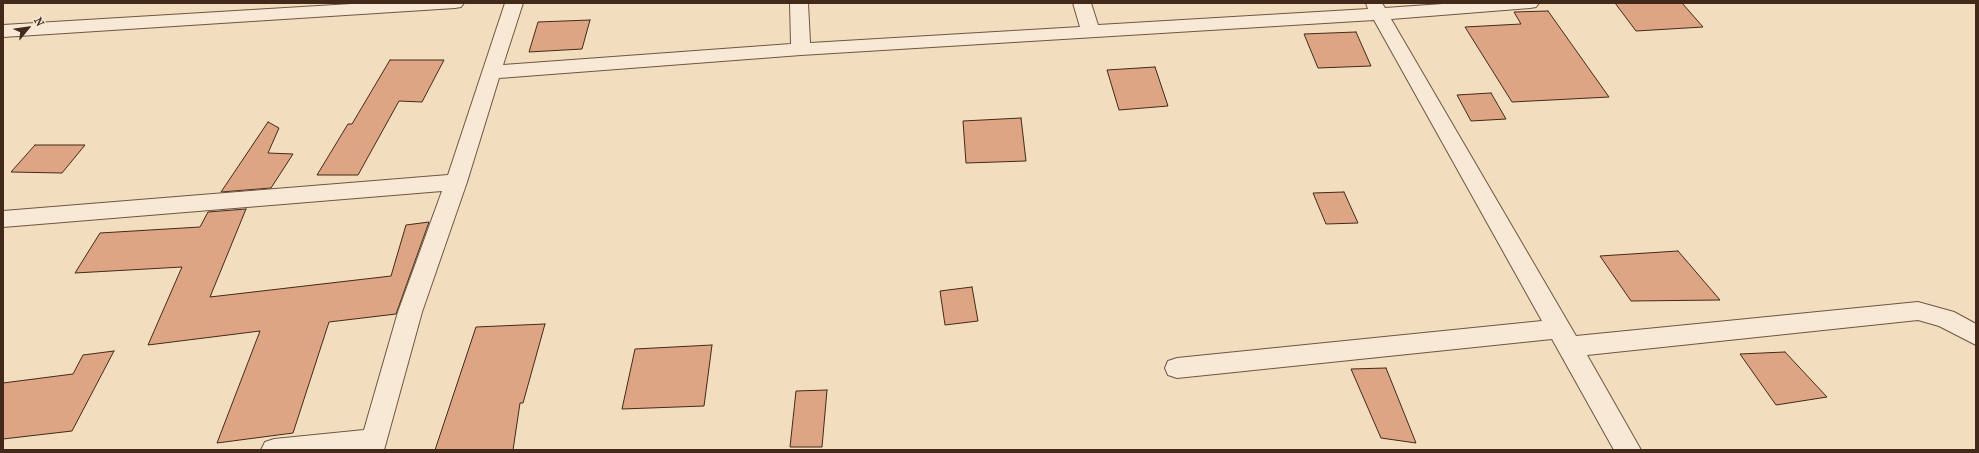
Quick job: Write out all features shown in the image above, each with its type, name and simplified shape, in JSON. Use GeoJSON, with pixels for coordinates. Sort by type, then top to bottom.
{"type":"FeatureCollection","features":[{"type":"Feature","properties":{"kind":"street"},"geometry":{"type":"LineString","coordinates":[[3,31],[456,3]]}},
{"type":"Feature","properties":{"kind":"street"},"geometry":{"type":"LineString","coordinates":[[274,450],[373,445],[410,312],[456,182],[514,3]]}},
{"type":"Feature","properties":{"kind":"street"},"geometry":{"type":"LineString","coordinates":[[799,3],[801,49]]}},
{"type":"Feature","properties":{"kind":"street"},"geometry":{"type":"LineString","coordinates":[[1082,3],[1090,30]]}},
{"type":"Feature","properties":{"kind":"street"},"geometry":{"type":"LineString","coordinates":[[492,72],[1376,9],[1530,3]]}},
{"type":"Feature","properties":{"kind":"street"},"geometry":{"type":"LineString","coordinates":[[1376,9],[1628,450]]}},
{"type":"Feature","properties":{"kind":"street"},"geometry":{"type":"LineString","coordinates":[[3,219],[456,182]]}},
{"type":"Feature","properties":{"kind":"street"},"geometry":{"type":"LineString","coordinates":[[1178,368],[1918,311],[1946,319],[1976,336]]}},
{"type":"Feature","properties":{"kind":"building"},"geometry":{"type":"Polygon","coordinates":[[[1615,3],[1682,3],[1703,27],[1636,31],[1615,3]]]}},
{"type":"Feature","properties":{"kind":"building"},"geometry":{"type":"Polygon","coordinates":[[[1548,11],[1609,97],[1512,102],[1465,27],[1521,24],[1514,12],[1548,11]]]}},
{"type":"Feature","properties":{"kind":"building"},"geometry":{"type":"Polygon","coordinates":[[[590,20],[582,49],[529,52],[538,22],[590,20]]]}},
{"type":"Feature","properties":{"kind":"building"},"geometry":{"type":"Polygon","coordinates":[[[1356,32],[1371,66],[1318,68],[1304,34],[1356,32]]]}},
{"type":"Feature","properties":{"kind":"building"},"geometry":{"type":"Polygon","coordinates":[[[390,60],[444,60],[422,102],[399,101],[358,175],[317,175],[348,124],[352,124],[390,60]]]}},
{"type":"Feature","properties":{"kind":"building"},"geometry":{"type":"Polygon","coordinates":[[[1155,67],[1168,106],[1119,110],[1107,70],[1155,67]]]}},
{"type":"Feature","properties":{"kind":"building"},"geometry":{"type":"Polygon","coordinates":[[[1491,93],[1506,119],[1471,121],[1457,95],[1491,93]]]}},
{"type":"Feature","properties":{"kind":"building"},"geometry":{"type":"Polygon","coordinates":[[[1021,118],[1026,161],[966,163],[963,121],[1021,118]]]}},
{"type":"Feature","properties":{"kind":"building"},"geometry":{"type":"Polygon","coordinates":[[[268,122],[279,128],[268,153],[293,154],[271,188],[221,192],[268,122]]]}},
{"type":"Feature","properties":{"kind":"building"},"geometry":{"type":"Polygon","coordinates":[[[35,145],[85,145],[62,173],[11,172],[35,145]]]}},
{"type":"Feature","properties":{"kind":"building"},"geometry":{"type":"Polygon","coordinates":[[[1344,192],[1358,223],[1326,224],[1313,193],[1344,192]]]}},
{"type":"Feature","properties":{"kind":"building"},"geometry":{"type":"Polygon","coordinates":[[[246,209],[210,297],[391,276],[406,225],[429,222],[396,314],[329,322],[293,433],[217,443],[260,331],[148,345],[182,267],[75,273],[100,233],[200,227],[208,212],[246,209]]]}},
{"type":"Feature","properties":{"kind":"building"},"geometry":{"type":"Polygon","coordinates":[[[1678,251],[1720,300],[1631,301],[1600,256],[1678,251]]]}},
{"type":"Feature","properties":{"kind":"building"},"geometry":{"type":"Polygon","coordinates":[[[972,287],[978,321],[945,325],[940,291],[972,287]]]}},
{"type":"Feature","properties":{"kind":"building"},"geometry":{"type":"Polygon","coordinates":[[[545,324],[523,403],[520,403],[513,450],[435,450],[476,327],[545,324]]]}},
{"type":"Feature","properties":{"kind":"building"},"geometry":{"type":"Polygon","coordinates":[[[712,345],[704,406],[622,409],[635,349],[712,345]]]}},
{"type":"Feature","properties":{"kind":"building"},"geometry":{"type":"Polygon","coordinates":[[[114,351],[72,431],[3,439],[3,383],[73,374],[83,355],[114,351]]]}},
{"type":"Feature","properties":{"kind":"building"},"geometry":{"type":"Polygon","coordinates":[[[1785,352],[1827,397],[1776,405],[1740,354],[1785,352]]]}},
{"type":"Feature","properties":{"kind":"building"},"geometry":{"type":"Polygon","coordinates":[[[1386,368],[1416,443],[1381,438],[1351,369],[1386,368]]]}},
{"type":"Feature","properties":{"kind":"building"},"geometry":{"type":"Polygon","coordinates":[[[827,390],[822,447],[790,447],[796,391],[827,390]]]}}]}
